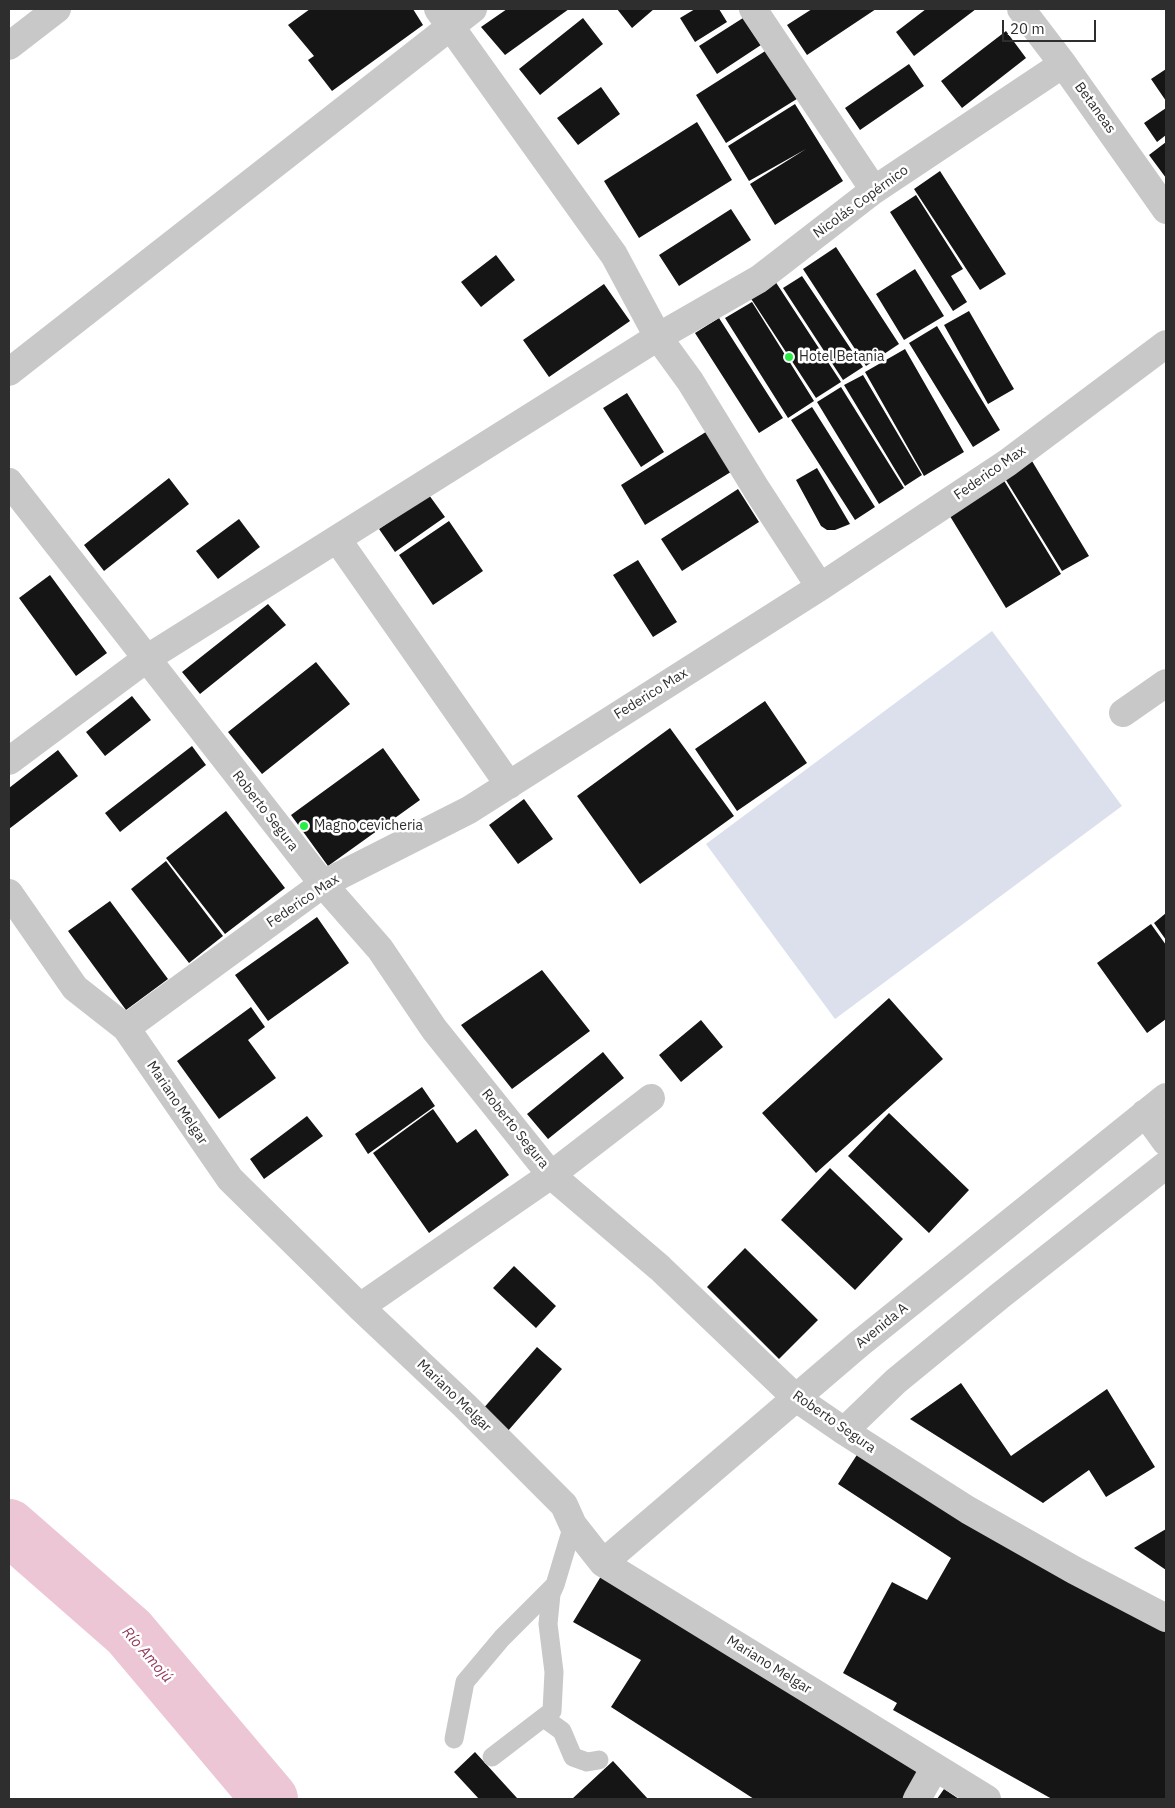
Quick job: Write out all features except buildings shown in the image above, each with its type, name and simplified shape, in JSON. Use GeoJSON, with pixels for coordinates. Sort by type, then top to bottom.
{"type":"FeatureCollection","features":[{"type":"Feature","properties":{"kind":"street"},"geometry":{"type":"LineString","coordinates":[[9,46],[57,9]]}},
{"type":"Feature","properties":{"kind":"street"},"geometry":{"type":"LineString","coordinates":[[9,372],[444,17],[474,9]]}},
{"type":"Feature","properties":{"kind":"street"},"geometry":{"type":"LineString","coordinates":[[753,9],[874,190]]}},
{"type":"Feature","properties":{"kind":"street","name":"Betaneas"},"geometry":{"type":"LineString","coordinates":[[1021,9],[1063,64],[1166,210]]}},
{"type":"Feature","properties":{"kind":"street"},"geometry":{"type":"LineString","coordinates":[[444,17],[614,255],[658,337],[690,381],[757,490],[820,587]]}},
{"type":"Feature","properties":{"kind":"street","name":"Nicolás Copérnico"},"geometry":{"type":"LineString","coordinates":[[9,761],[146,659],[658,337],[760,279],[874,190],[1063,64]]}},
{"type":"Feature","properties":{"kind":"street","name":"Federico Max"},"geometry":{"type":"LineString","coordinates":[[126,1028],[323,884],[469,810],[820,587],[1008,463],[1166,344]]}},
{"type":"Feature","properties":{"kind":"street","name":"Roberto Segura"},"geometry":{"type":"LineString","coordinates":[[9,482],[323,884],[380,949],[434,1029],[551,1175],[660,1268],[796,1398],[968,1510],[1074,1570],[1166,1618]]}},
{"type":"Feature","properties":{"kind":"street"},"geometry":{"type":"LineString","coordinates":[[337,539],[509,785]]}},
{"type":"Feature","properties":{"kind":"street"},"geometry":{"type":"LineString","coordinates":[[1123,713],[1166,683]]}},
{"type":"Feature","properties":{"kind":"street","name":"Mariano Melgar"},"geometry":{"type":"LineString","coordinates":[[9,893],[75,988],[126,1028],[230,1179],[360,1307],[465,1406],[564,1505],[573,1525],[603,1563],[987,1799]]}},
{"type":"Feature","properties":{"kind":"street","name":"Avenida A"},"geometry":{"type":"LineString","coordinates":[[603,1563],[859,1344],[1166,1097]]}},
{"type":"Feature","properties":{"kind":"street"},"geometry":{"type":"LineString","coordinates":[[360,1307],[551,1175],[651,1098]]}},
{"type":"Feature","properties":{"kind":"street"},"geometry":{"type":"LineString","coordinates":[[1145,1113],[1166,1142]]}},
{"type":"Feature","properties":{"kind":"street"},"geometry":{"type":"LineString","coordinates":[[844,1431],[896,1380],[1008,1289],[1166,1166]]}},
{"type":"Feature","properties":{"kind":"street"},"geometry":{"type":"LineString","coordinates":[[917,1799],[935,1767]]}},
{"type":"Feature","properties":{"kind":"lane"},"geometry":{"type":"LineString","coordinates":[[492,1757],[552,1711],[554,1672],[548,1624],[552,1594],[573,1525]]}},
{"type":"Feature","properties":{"kind":"lane"},"geometry":{"type":"LineString","coordinates":[[454,1739],[465,1682],[502,1638],[555,1585]]}},
{"type":"Feature","properties":{"kind":"lane"},"geometry":{"type":"LineString","coordinates":[[544,1718],[562,1731],[573,1757],[587,1762],[599,1760]]}},
{"type":"Feature","properties":{"kind":"shaded area"},"geometry":{"type":"Polygon","coordinates":[[[992,631],[1122,806],[835,1019],[706,844],[992,631]]]}},
{"type":"Feature","properties":{"kind":"waterway","name":"Río Amojú"},"geometry":{"type":"LineString","coordinates":[[9,1527],[129,1632],[270,1799]]}},
{"type":"Feature","properties":{"kind":"place","name":"Hotel Betania"},"geometry":{"type":"Point","coordinates":[789,357]}},
{"type":"Feature","properties":{"kind":"place","name":"Magno cevicheria"},"geometry":{"type":"Point","coordinates":[304,826]}}]}
